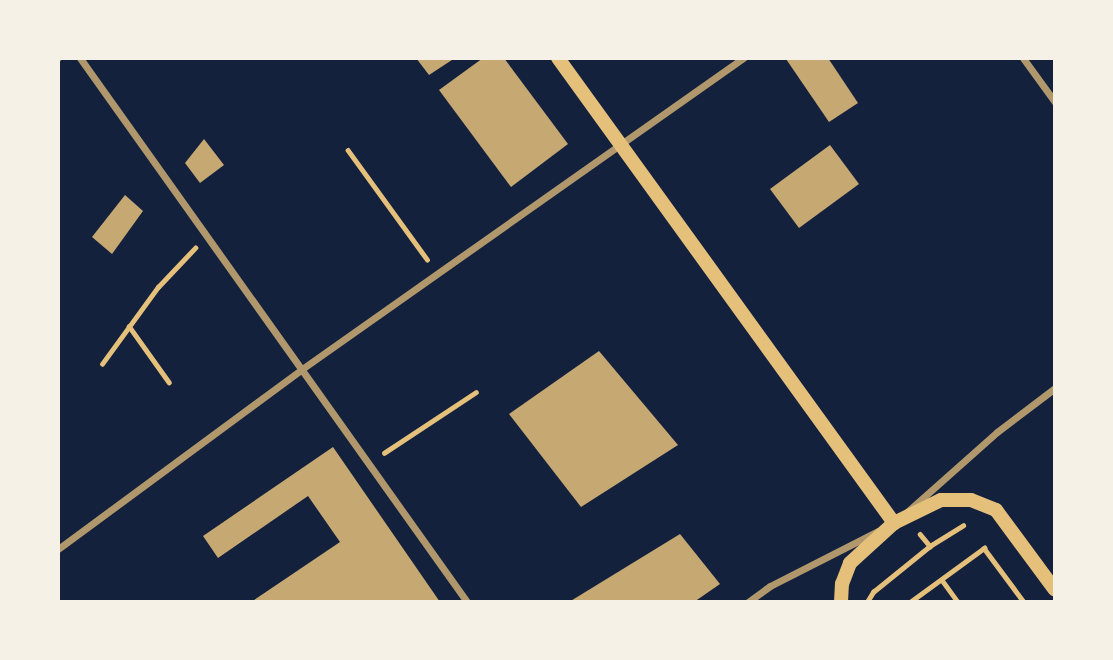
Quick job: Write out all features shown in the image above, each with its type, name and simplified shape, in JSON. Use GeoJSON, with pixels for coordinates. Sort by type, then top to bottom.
{"type":"FeatureCollection","features":[{"type":"Feature","properties":{"kind":"main road"},"geometry":{"type":"LineString","coordinates":[[558,58],[894,523]]}},
{"type":"Feature","properties":{"kind":"main road"},"geometry":{"type":"LineString","coordinates":[[841,602],[842,584],[850,563],[894,523],[941,500],[971,500],[996,510],[1055,590]]}},
{"type":"Feature","properties":{"kind":"street"},"geometry":{"type":"LineString","coordinates":[[80,58],[467,602]]}},
{"type":"Feature","properties":{"kind":"street"},"geometry":{"type":"LineString","coordinates":[[58,549],[302,369],[620,142],[743,58]]}},
{"type":"Feature","properties":{"kind":"street"},"geometry":{"type":"LineString","coordinates":[[1023,58],[1055,102]]}},
{"type":"Feature","properties":{"kind":"street"},"geometry":{"type":"LineString","coordinates":[[748,602],[770,586],[894,523],[997,432],[1055,388]]}},
{"type":"Feature","properties":{"kind":"path"},"geometry":{"type":"LineString","coordinates":[[348,149],[438,273]]}},
{"type":"Feature","properties":{"kind":"path"},"geometry":{"type":"LineString","coordinates":[[102,364],[158,287],[206,235]]}},
{"type":"Feature","properties":{"kind":"path"},"geometry":{"type":"LineString","coordinates":[[129,326],[169,382]]}},
{"type":"Feature","properties":{"kind":"path"},"geometry":{"type":"LineString","coordinates":[[369,463],[476,391]]}},
{"type":"Feature","properties":{"kind":"path"},"geometry":{"type":"LineString","coordinates":[[867,602],[873,592],[929,546],[960,526],[969,524]]}},
{"type":"Feature","properties":{"kind":"path"},"geometry":{"type":"LineString","coordinates":[[911,602],[984,548],[1024,602]]}},
{"type":"Feature","properties":{"kind":"path"},"geometry":{"type":"LineString","coordinates":[[942,580],[958,602]]}},
{"type":"Feature","properties":{"kind":"building"},"geometry":{"type":"Polygon","coordinates":[[[416,58],[455,58],[429,75],[416,58]]]}},
{"type":"Feature","properties":{"kind":"building"},"geometry":{"type":"Polygon","coordinates":[[[483,58],[504,58],[568,144],[511,187],[439,90],[483,58]]]}},
{"type":"Feature","properties":{"kind":"building"},"geometry":{"type":"Polygon","coordinates":[[[828,58],[858,103],[829,122],[786,59],[828,58]]]}},
{"type":"Feature","properties":{"kind":"building"},"geometry":{"type":"Polygon","coordinates":[[[204,139],[224,165],[200,183],[185,163],[204,139]]]}},
{"type":"Feature","properties":{"kind":"building"},"geometry":{"type":"Polygon","coordinates":[[[830,145],[859,184],[799,228],[770,189],[830,145]]]}},
{"type":"Feature","properties":{"kind":"building"},"geometry":{"type":"Polygon","coordinates":[[[125,195],[143,211],[112,254],[92,237],[125,195]]]}},
{"type":"Feature","properties":{"kind":"building"},"geometry":{"type":"Polygon","coordinates":[[[599,351],[678,445],[581,507],[509,414],[599,351]]]}},
{"type":"Feature","properties":{"kind":"building"},"geometry":{"type":"Polygon","coordinates":[[[333,447],[440,602],[251,602],[340,542],[308,496],[218,558],[203,536],[333,447]]]}},
{"type":"Feature","properties":{"kind":"building"},"geometry":{"type":"Polygon","coordinates":[[[680,534],[720,584],[694,602],[569,602],[680,534]]]}}]}
